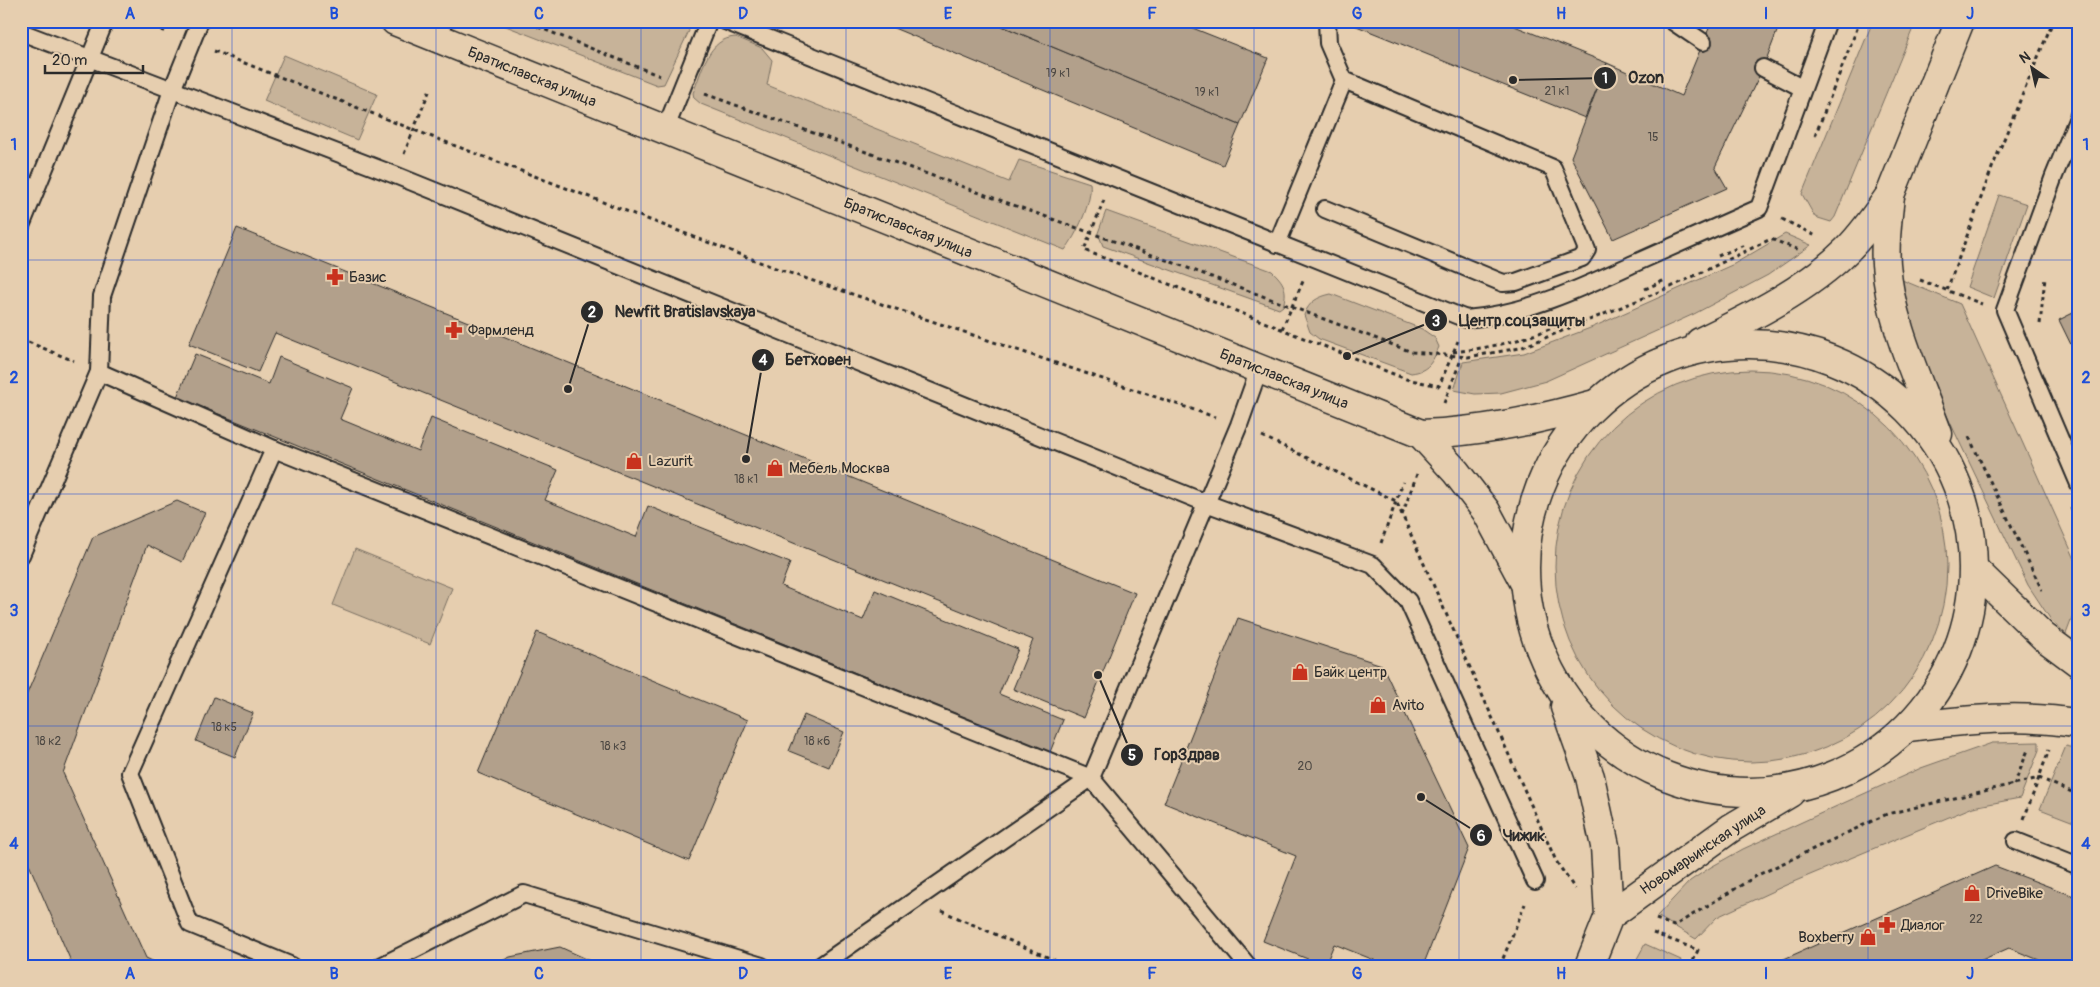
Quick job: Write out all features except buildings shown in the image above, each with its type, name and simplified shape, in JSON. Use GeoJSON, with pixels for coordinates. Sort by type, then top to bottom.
{"type":"FeatureCollection","features":[{"type":"Feature","properties":{"kind":"main road","name":"Братиславская улица"},"geometry":{"type":"LineString","coordinates":[[395,21],[1421,434],[1467,432],[1530,422],[1595,404]]}},
{"type":"Feature","properties":{"kind":"main road"},"geometry":{"type":"LineString","coordinates":[[1668,359],[1760,312],[1847,250],[1890,195],[1960,21]]}},
{"type":"Feature","properties":{"kind":"main road"},"geometry":{"type":"LineString","coordinates":[[1890,195],[1885,245],[1890,292],[1900,333],[1947,461]]}},
{"type":"Feature","properties":{"kind":"main road","name":"Братиславская улица"},"geometry":{"type":"LineString","coordinates":[[1774,344],[1827,357],[1875,382],[1916,417],[1947,461],[1968,513],[1973,541],[1974,569],[1970,612],[1957,655],[1936,694],[1908,727],[1884,748],[1858,765],[1829,779],[1798,788],[1753,794],[1706,789],[1662,776],[1622,754],[1587,724],[1558,688],[1541,655],[1530,620],[1524,583],[1525,543],[1533,504],[1548,467],[1564,442],[1595,404],[1642,370],[1668,359],[1720,345],[1774,344]]}},
{"type":"Feature","properties":{"kind":"main road","name":"Братиславская улица"},"geometry":{"type":"LineString","coordinates":[[1421,434],[1456,472],[1486,511],[1524,583]]}},
{"type":"Feature","properties":{"kind":"main road"},"geometry":{"type":"LineString","coordinates":[[1974,569],[2038,631],[2079,663]]}},
{"type":"Feature","properties":{"kind":"main road"},"geometry":{"type":"LineString","coordinates":[[1558,688],[1590,777],[1605,846],[1609,916],[1589,966]]}},
{"type":"Feature","properties":{"kind":"main road"},"geometry":{"type":"LineString","coordinates":[[1908,727],[1994,718],[2041,718],[2079,724]]}},
{"type":"Feature","properties":{"kind":"main road","name":"Новомарьинская улица"},"geometry":{"type":"LineString","coordinates":[[1609,916],[1731,828],[1798,788]]}},
{"type":"Feature","properties":{"kind":"lane"},"geometry":{"type":"LineString","coordinates":[[21,226],[105,21]]}},
{"type":"Feature","properties":{"kind":"lane"},"geometry":{"type":"LineString","coordinates":[[21,555],[99,372],[102,296],[172,90],[200,21]]}},
{"type":"Feature","properties":{"kind":"lane"},"geometry":{"type":"LineString","coordinates":[[665,130],[709,21]]}},
{"type":"Feature","properties":{"kind":"lane"},"geometry":{"type":"LineString","coordinates":[[725,21],[1466,319],[1498,316],[1531,307],[1607,276],[1759,208],[1828,21]]}},
{"type":"Feature","properties":{"kind":"lane"},"geometry":{"type":"LineString","coordinates":[[1325,209],[1503,283],[1516,282],[1582,258],[1587,250],[1552,168],[1344,80],[1328,43],[1327,21]]}},
{"type":"Feature","properties":{"kind":"lane"},"geometry":{"type":"LineString","coordinates":[[1672,21],[1703,42]]}},
{"type":"Feature","properties":{"kind":"lane"},"geometry":{"type":"LineString","coordinates":[[21,32],[394,175],[1206,504],[1373,565],[1408,601],[1535,881]]}},
{"type":"Feature","properties":{"kind":"lane"},"geometry":{"type":"LineString","coordinates":[[1763,68],[1802,88]]}},
{"type":"Feature","properties":{"kind":"lane"},"geometry":{"type":"LineString","coordinates":[[1277,244],[1344,80]]}},
{"type":"Feature","properties":{"kind":"lane"},"geometry":{"type":"LineString","coordinates":[[2079,114],[2005,310],[2079,484]]}},
{"type":"Feature","properties":{"kind":"lane"},"geometry":{"type":"LineString","coordinates":[[820,966],[1090,778],[1239,425],[1259,369]]}},
{"type":"Feature","properties":{"kind":"lane"},"geometry":{"type":"LineString","coordinates":[[99,372],[274,449],[1090,778],[1248,966]]}},
{"type":"Feature","properties":{"kind":"lane"},"geometry":{"type":"LineString","coordinates":[[274,449],[130,773],[190,924],[292,966]]}},
{"type":"Feature","properties":{"kind":"lane"},"geometry":{"type":"LineString","coordinates":[[2016,841],[2079,866]]}},
{"type":"Feature","properties":{"kind":"lane"},"geometry":{"type":"LineString","coordinates":[[381,966],[524,894],[762,966]]}},
{"type":"Feature","properties":{"kind":"path"},"geometry":{"type":"LineString","coordinates":[[524,21],[684,86],[1091,232],[1412,352],[1468,357],[1520,348],[1671,287],[1771,238],[1831,263]]}},
{"type":"Feature","properties":{"kind":"path"},"geometry":{"type":"LineString","coordinates":[[1814,138],[1860,21]]}},
{"type":"Feature","properties":{"kind":"path"},"geometry":{"type":"LineString","coordinates":[[1948,290],[1992,168],[2053,21]]}},
{"type":"Feature","properties":{"kind":"path"},"geometry":{"type":"LineString","coordinates":[[394,175],[430,89]]}},
{"type":"Feature","properties":{"kind":"path"},"geometry":{"type":"LineString","coordinates":[[1113,178],[1084,250],[1406,379],[1439,386],[1466,319]]}},
{"type":"Feature","properties":{"kind":"path"},"geometry":{"type":"LineString","coordinates":[[1759,208],[1816,236]]}},
{"type":"Feature","properties":{"kind":"path"},"geometry":{"type":"LineString","coordinates":[[1783,220],[1787,210]]}},
{"type":"Feature","properties":{"kind":"path"},"geometry":{"type":"LineString","coordinates":[[1282,329],[1312,258]]}},
{"type":"Feature","properties":{"kind":"path"},"geometry":{"type":"LineString","coordinates":[[2043,331],[2039,322],[2046,276]]}},
{"type":"Feature","properties":{"kind":"path"},"geometry":{"type":"LineString","coordinates":[[21,339],[99,372]]}},
{"type":"Feature","properties":{"kind":"path"},"geometry":{"type":"LineString","coordinates":[[1968,434],[2046,598]]}},
{"type":"Feature","properties":{"kind":"path"},"geometry":{"type":"LineString","coordinates":[[1373,565],[1404,482]]}},
{"type":"Feature","properties":{"kind":"path"},"geometry":{"type":"LineString","coordinates":[[2016,841],[2051,744]]}},
{"type":"Feature","properties":{"kind":"path"},"geometry":{"type":"LineString","coordinates":[[2014,785],[2039,778],[2079,795]]}},
{"type":"Feature","properties":{"kind":"path"},"geometry":{"type":"LineString","coordinates":[[1500,966],[1535,881]]}},
{"type":"Feature","properties":{"kind":"path"},"geometry":{"type":"LineString","coordinates":[[915,900],[1068,966]]}},
{"type":"Feature","properties":{"kind":"path"},"geometry":{"type":"LineString","coordinates":[[1653,933],[1698,950],[1691,966]]}},
{"type":"Feature","properties":{"kind":"shaded area"},"geometry":{"type":"Polygon","coordinates":[[[493,21],[618,21],[628,25],[629,21],[685,21],[689,31],[664,84],[657,85],[493,21]]]}},
{"type":"Feature","properties":{"kind":"shaded area"},"geometry":{"type":"Polygon","coordinates":[[[1873,21],[1916,21],[1835,217],[1831,222],[1815,217],[1802,194],[1873,21]]]}},
{"type":"Feature","properties":{"kind":"shaded area"},"geometry":{"type":"Polygon","coordinates":[[[736,37],[762,48],[772,60],[767,85],[1009,182],[1019,160],[1090,183],[1089,199],[1079,227],[1065,250],[701,104],[694,98],[693,93],[707,57],[719,43],[736,37]]]}},
{"type":"Feature","properties":{"kind":"shaded area"},"geometry":{"type":"Polygon","coordinates":[[[284,55],[377,94],[357,140],[264,101],[284,55]]]}},
{"type":"Feature","properties":{"kind":"shaded area"},"geometry":{"type":"Polygon","coordinates":[[[1999,195],[2027,204],[1994,298],[1967,287],[1999,195]]]}},
{"type":"Feature","properties":{"kind":"shaded area"},"geometry":{"type":"Polygon","coordinates":[[[1106,211],[1272,271],[1284,287],[1283,306],[1279,309],[1103,246],[1098,233],[1106,211]]]}},
{"type":"Feature","properties":{"kind":"shaded area"},"geometry":{"type":"Polygon","coordinates":[[[1785,234],[1811,245],[1768,275],[1694,314],[1546,381],[1501,393],[1475,394],[1454,390],[1463,362],[1524,353],[1593,327],[1734,264],[1785,234]]]}},
{"type":"Feature","properties":{"kind":"shaded area"},"geometry":{"type":"Polygon","coordinates":[[[1902,280],[1960,304],[2079,568],[2079,600],[2066,634],[2051,620],[2028,585],[1937,395],[1918,351],[1902,280]]]}},
{"type":"Feature","properties":{"kind":"shaded area"},"geometry":{"type":"Polygon","coordinates":[[[1331,294],[1422,329],[1435,338],[1439,347],[1432,361],[1426,368],[1411,373],[1319,339],[1310,332],[1304,315],[1314,301],[1331,294]]]}},
{"type":"Feature","properties":{"kind":"shaded area"},"geometry":{"type":"Polygon","coordinates":[[[1751,370],[1789,374],[1808,378],[1826,385],[1860,403],[1890,427],[1914,457],[1932,491],[1939,509],[1943,528],[1947,566],[1943,604],[1939,623],[1932,641],[1914,675],[1890,705],[1860,729],[1826,747],[1808,754],[1789,758],[1751,762],[1713,758],[1694,754],[1676,747],[1642,729],[1612,705],[1588,675],[1570,641],[1563,623],[1559,604],[1555,566],[1559,528],[1563,509],[1570,491],[1588,457],[1612,427],[1642,403],[1676,385],[1694,378],[1713,374],[1751,370]]]}},
{"type":"Feature","properties":{"kind":"shaded area"},"geometry":{"type":"Polygon","coordinates":[[[355,549],[452,588],[430,644],[333,605],[355,549]]]}},
{"type":"Feature","properties":{"kind":"shaded area"},"geometry":{"type":"Polygon","coordinates":[[[2039,742],[2039,750],[2020,798],[1973,807],[1786,885],[1717,917],[1696,939],[1657,916],[1690,881],[1711,867],[1743,849],[1826,811],[1921,768],[1992,743],[2039,742]]]}},
{"type":"Feature","properties":{"kind":"shaded area"},"geometry":{"type":"Polygon","coordinates":[[[2066,746],[2079,749],[2079,824],[2040,809],[2066,746]]]}},
{"type":"Feature","properties":{"kind":"shaded area"},"geometry":{"type":"Polygon","coordinates":[[[1645,944],[1681,960],[1679,966],[1633,966],[1645,944]]]}},
{"type":"Feature","properties":{"kind":"place","name":"Ozon"},"geometry":{"type":"Point","coordinates":[1513,80]}},
{"type":"Feature","properties":{"kind":"place","name":"Базис"},"geometry":{"type":"Point","coordinates":[335,277]}},
{"type":"Feature","properties":{"kind":"place","name":"Фармленд"},"geometry":{"type":"Point","coordinates":[454,330]}},
{"type":"Feature","properties":{"kind":"place","name":"Центр соцзащиты"},"geometry":{"type":"Point","coordinates":[1347,356]}},
{"type":"Feature","properties":{"kind":"place","name":"Newfit Bratislavskaya"},"geometry":{"type":"Point","coordinates":[568,389]}},
{"type":"Feature","properties":{"kind":"place","name":"Бетховен"},"geometry":{"type":"Point","coordinates":[746,459]}},
{"type":"Feature","properties":{"kind":"place","name":"Lazurit"},"geometry":{"type":"Point","coordinates":[634,461]}},
{"type":"Feature","properties":{"kind":"place","name":"Мебель Москва"},"geometry":{"type":"Point","coordinates":[775,468]}},
{"type":"Feature","properties":{"kind":"place","name":"Байк центр"},"geometry":{"type":"Point","coordinates":[1300,672]}},
{"type":"Feature","properties":{"kind":"place","name":"ГорЗдрав"},"geometry":{"type":"Point","coordinates":[1098,675]}},
{"type":"Feature","properties":{"kind":"place","name":"Avito"},"geometry":{"type":"Point","coordinates":[1378,705]}},
{"type":"Feature","properties":{"kind":"place","name":"Чижик"},"geometry":{"type":"Point","coordinates":[1421,797]}},
{"type":"Feature","properties":{"kind":"place","name":"DriveBike"},"geometry":{"type":"Point","coordinates":[1972,893]}},
{"type":"Feature","properties":{"kind":"place","name":"Диалог"},"geometry":{"type":"Point","coordinates":[1887,925]}},
{"type":"Feature","properties":{"kind":"place","name":"Boxberry"},"geometry":{"type":"Point","coordinates":[1868,937]}}]}
